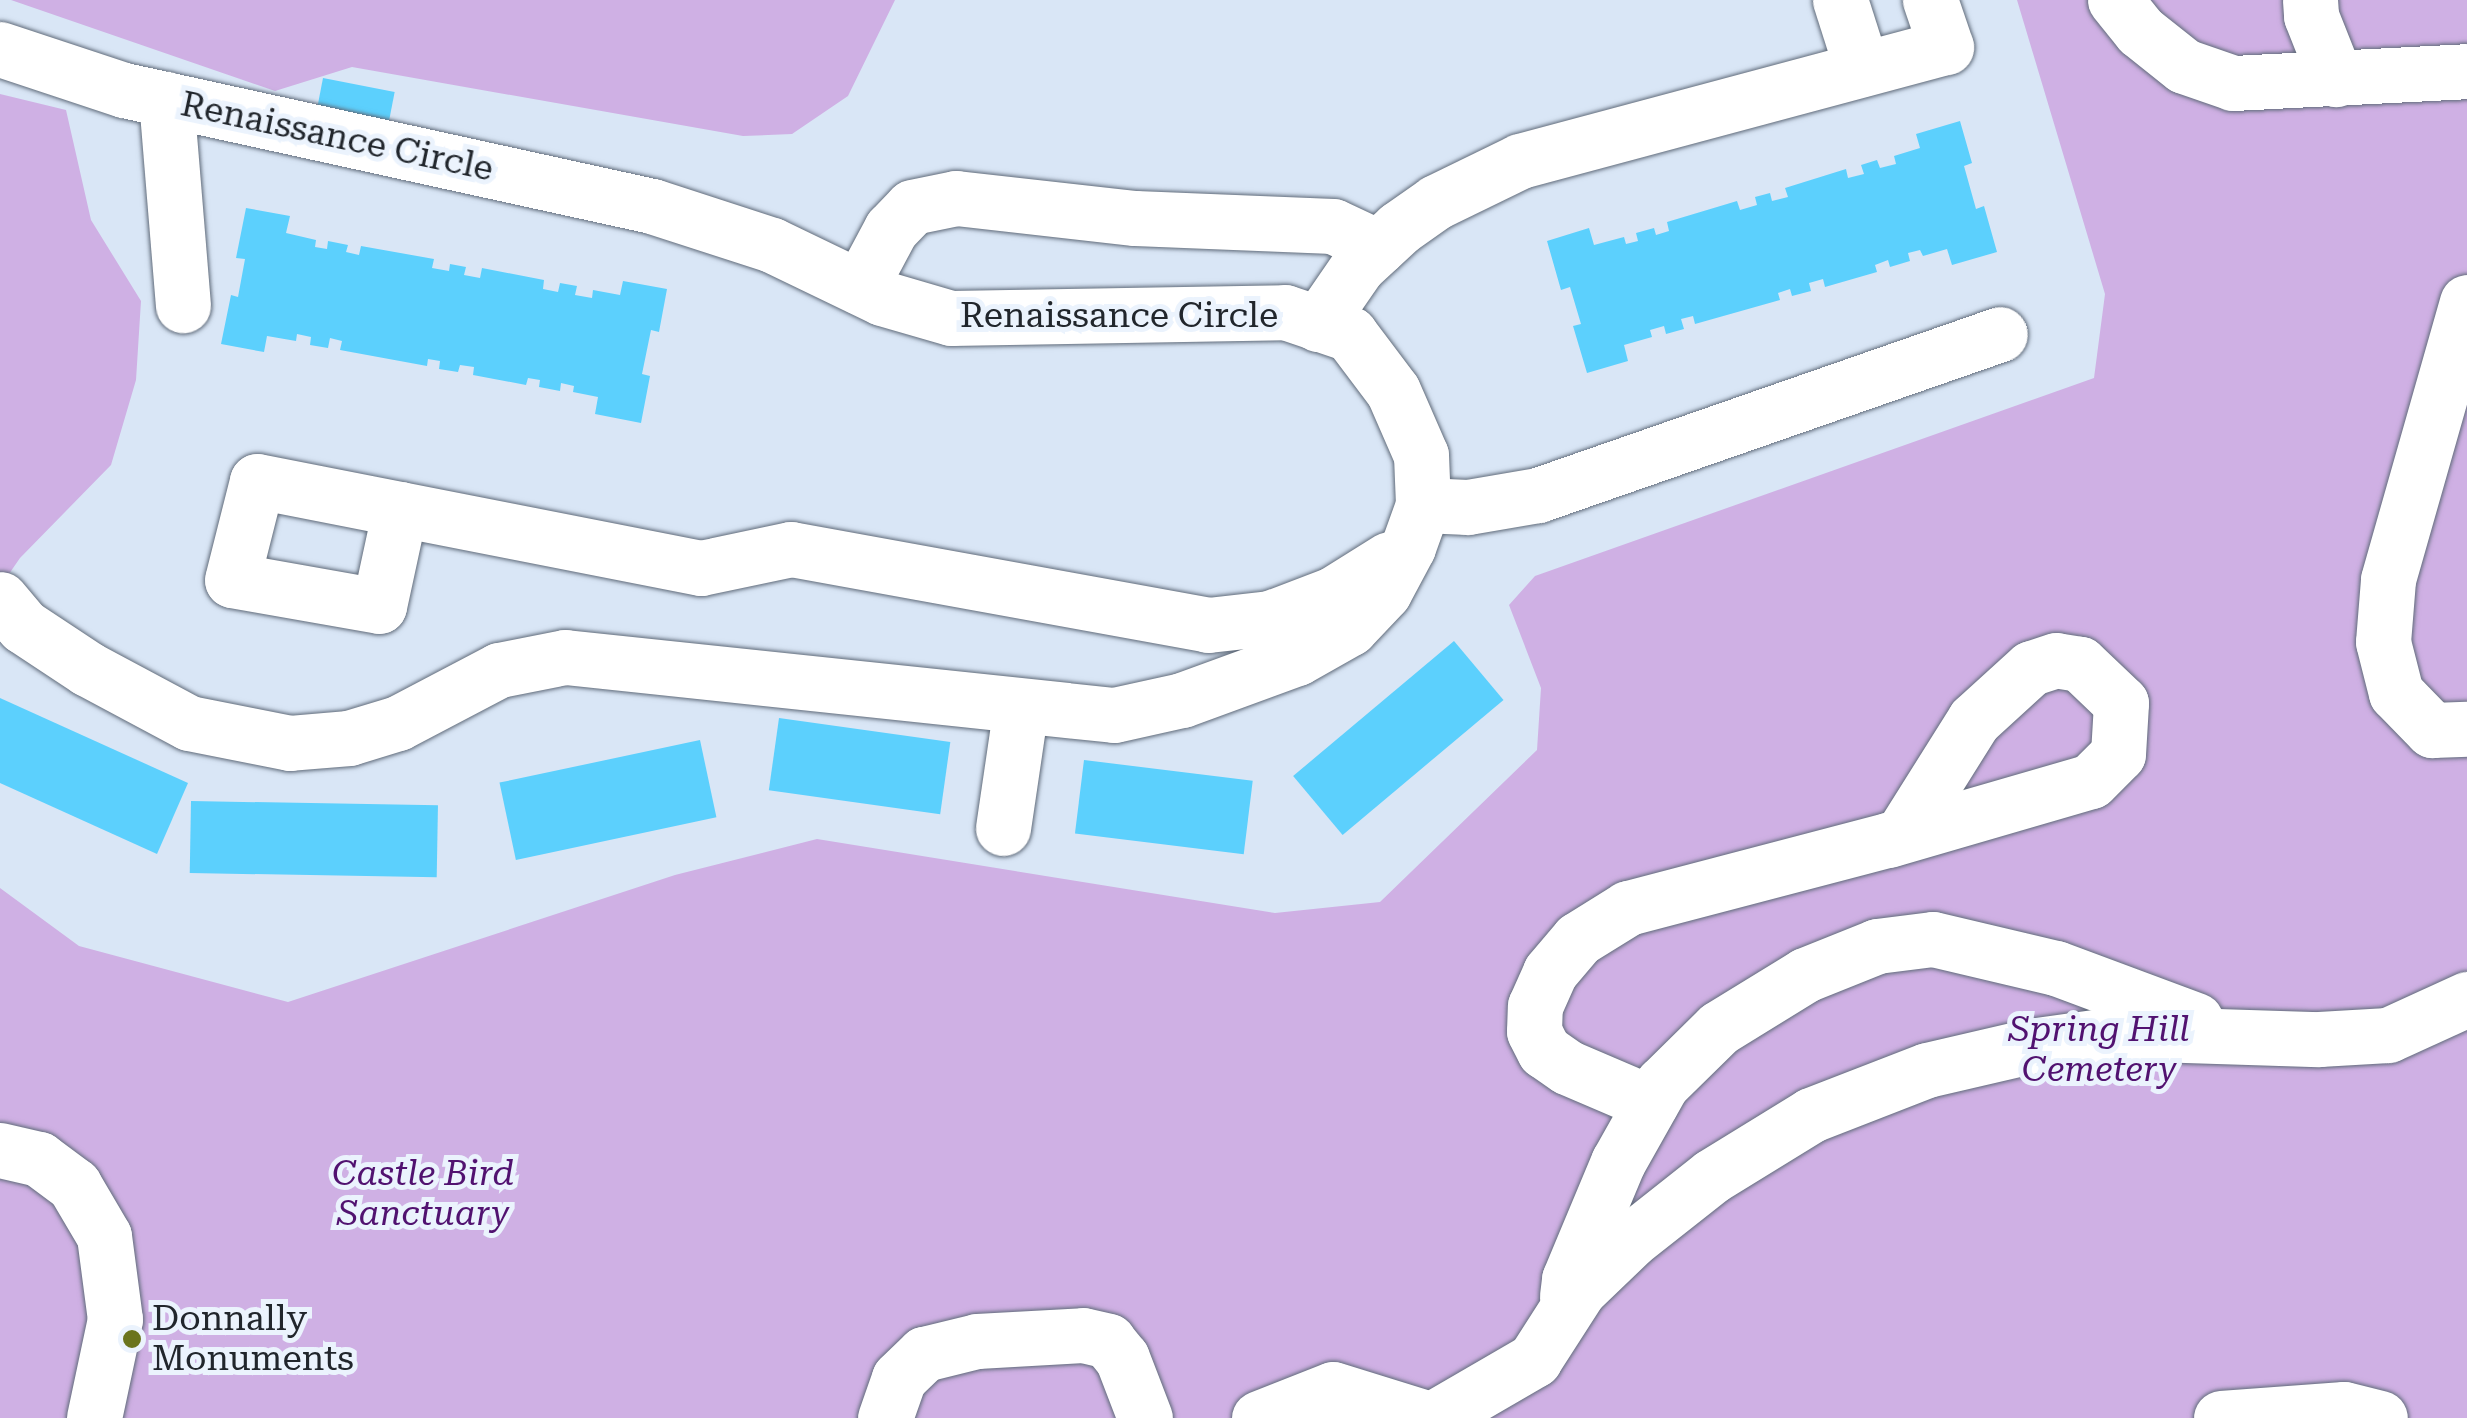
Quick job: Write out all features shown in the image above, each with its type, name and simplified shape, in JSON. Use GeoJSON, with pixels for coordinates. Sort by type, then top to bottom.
{"type":"FeatureCollection","features":[{"type":"Feature","properties":{"kind":"street"},"geometry":{"type":"LineString","coordinates":[[1840,0],[1862,70]]}},
{"type":"Feature","properties":{"kind":"street"},"geometry":{"type":"LineString","coordinates":[[1318,324],[1358,266],[1436,202],[1520,161],[1946,47],[1930,0]]}},
{"type":"Feature","properties":{"kind":"street"},"geometry":{"type":"LineString","coordinates":[[2116,0],[2140,31],[2184,66],[2233,84],[2467,72]]}},
{"type":"Feature","properties":{"kind":"street"},"geometry":{"type":"LineString","coordinates":[[2310,0],[2311,16],[2336,79]]}},
{"type":"Feature","properties":{"kind":"street","name":"Renaissance Circle"},"geometry":{"type":"LineString","coordinates":[[0,49],[166,99],[652,206],[772,245],[860,288],[950,318],[1285,312],[1350,334],[1392,391],[1421,454],[1416,526],[1384,592],[1350,628],[1297,658],[1182,700],[1114,715],[565,657],[500,670],[398,723],[365,733],[290,743],[189,722],[88,669],[23,626],[0,599]]}},
{"type":"Feature","properties":{"kind":"street"},"geometry":{"type":"LineString","coordinates":[[166,99],[183,304]]}},
{"type":"Feature","properties":{"kind":"street"},"geometry":{"type":"LineString","coordinates":[[860,288],[891,228],[912,206],[956,198],[1136,218],[1333,226],[1378,247]]}},
{"type":"Feature","properties":{"kind":"street"},"geometry":{"type":"LineString","coordinates":[[2467,302],[2388,580],[2383,642],[2396,694],[2432,730],[2467,729]]}},
{"type":"Feature","properties":{"kind":"street"},"geometry":{"type":"LineString","coordinates":[[400,509],[701,568],[791,549],[1208,626],[1270,618],[1333,594],[1416,526],[1468,508],[1538,495],[2000,334]]}},
{"type":"Feature","properties":{"kind":"street"},"geometry":{"type":"LineString","coordinates":[[1004,828],[1022,706]]}},
{"type":"Feature","properties":{"kind":"street"},"geometry":{"type":"LineString","coordinates":[[1651,1103],[1566,1067],[1544,1051],[1534,1031],[1534,1006],[1550,972],[1578,940],[1628,908],[1902,835]]}},
{"type":"Feature","properties":{"kind":"street"},"geometry":{"type":"LineString","coordinates":[[1566,1312],[1569,1279],[1618,1162],[1662,1084],[1719,1028],[1804,975],[1877,946],[1933,940],[2056,968],[2241,1036]]}},
{"type":"Feature","properties":{"kind":"street"},"geometry":{"type":"LineString","coordinates":[[1434,1418],[1534,1360],[1579,1290],[1631,1240],[1712,1176],[1810,1115],[1928,1070],[2030,1046],[2123,1033],[2388,1035],[2462,990]]}},
{"type":"Feature","properties":{"kind":"street"},"geometry":{"type":"LineString","coordinates":[[0,1150],[39,1159],[74,1185],[104,1236],[115,1319],[94,1418]]}},
{"type":"Feature","properties":{"kind":"street"},"geometry":{"type":"LineString","coordinates":[[886,1418],[899,1378],[924,1354],[977,1341],[1083,1335],[1108,1341],[1122,1358],[1145,1418]]}},
{"type":"Feature","properties":{"kind":"street"},"geometry":{"type":"LineString","coordinates":[[1259,1418],[1334,1390],[1426,1418]]}},
{"type":"Feature","properties":{"kind":"street"},"geometry":{"type":"LineString","coordinates":[[2221,1418],[2344,1409],[2380,1418]]}},
{"type":"Feature","properties":{"kind":"green space"},"geometry":{"type":"Polygon","coordinates":[[[11,0],[895,0],[848,96],[792,134],[743,136],[352,67],[275,91],[11,0]]]}},
{"type":"Feature","properties":{"kind":"green space","name":"Spring Hill Cemetery"},"geometry":{"type":"Polygon","coordinates":[[[2017,0],[2467,0],[2467,1418],[0,1418],[0,888],[79,946],[288,1002],[675,875],[817,839],[1275,913],[1380,902],[1537,750],[1541,688],[1509,605],[1535,576],[2094,378],[2105,294],[2017,0]]]}},
{"type":"Feature","properties":{"kind":"green space"},"geometry":{"type":"Polygon","coordinates":[[[0,94],[66,110],[91,220],[141,301],[136,380],[111,465],[20,558],[0,587],[0,94]]]}},
{"type":"Feature","properties":{"kind":"building"},"geometry":{"type":"Polygon","coordinates":[[[323,78],[395,92],[388,124],[317,110],[323,78]]]}},
{"type":"Feature","properties":{"kind":"building"},"geometry":{"type":"Polygon","coordinates":[[[1960,121],[1972,163],[1964,166],[1976,209],[1984,206],[1997,252],[1952,265],[1947,249],[1923,256],[1920,250],[1908,253],[1910,261],[1890,267],[1888,260],[1875,265],[1877,272],[1825,287],[1823,279],[1809,283],[1811,291],[1792,296],[1790,289],[1778,293],[1780,300],[1695,324],[1693,316],[1681,319],[1684,329],[1666,334],[1664,326],[1650,330],[1652,337],[1624,345],[1628,361],[1587,373],[1573,326],[1581,324],[1570,287],[1561,290],[1547,241],[1589,228],[1594,245],[1624,237],[1626,244],[1638,241],[1636,233],[1654,228],[1656,235],[1669,231],[1667,222],[1737,201],[1740,210],[1757,205],[1755,197],[1770,193],[1772,201],[1788,197],[1785,188],[1846,169],[1848,178],[1864,174],[1861,165],[1877,160],[1880,168],[1896,164],[1894,156],[1920,148],[1916,134],[1960,121]]]}},
{"type":"Feature","properties":{"kind":"building"},"geometry":{"type":"Polygon","coordinates":[[[246,208],[290,216],[286,233],[316,240],[315,247],[327,249],[328,241],[348,245],[346,252],[359,255],[361,246],[434,259],[432,268],[449,271],[450,264],[466,267],[464,275],[480,278],[482,268],[544,280],[543,289],[558,292],[560,283],[577,286],[575,295],[592,298],[593,290],[620,295],[623,281],[667,289],[659,332],[651,330],[642,374],[650,376],[641,423],[595,414],[598,397],[573,392],[574,386],[561,383],[560,391],[539,387],[540,380],[528,378],[526,385],[473,375],[474,367],[460,365],[458,372],[439,369],[440,361],[428,359],[427,366],[340,350],[342,341],[330,338],[328,348],[310,345],[311,337],[297,334],[296,341],[267,336],[264,352],[221,344],[231,295],[238,297],[245,259],[236,258],[246,208]]]}},
{"type":"Feature","properties":{"kind":"building"},"geometry":{"type":"Polygon","coordinates":[[[1454,641],[1503,700],[1343,835],[1293,776],[1454,641]]]}},
{"type":"Feature","properties":{"kind":"building"},"geometry":{"type":"Polygon","coordinates":[[[0,698],[188,783],[157,854],[0,783],[0,698]]]}},
{"type":"Feature","properties":{"kind":"building"},"geometry":{"type":"Polygon","coordinates":[[[779,718],[950,742],[940,814],[769,790],[779,718]]]}},
{"type":"Feature","properties":{"kind":"building"},"geometry":{"type":"Polygon","coordinates":[[[700,740],[716,817],[516,860],[499,783],[700,740]]]}},
{"type":"Feature","properties":{"kind":"building"},"geometry":{"type":"Polygon","coordinates":[[[1084,760],[1253,781],[1244,854],[1075,833],[1084,760]]]}},
{"type":"Feature","properties":{"kind":"building"},"geometry":{"type":"Polygon","coordinates":[[[191,801],[438,805],[437,877],[190,873],[191,801]]]}},
{"type":"Feature","properties":{"kind":"place","name":"Donnally Monuments"},"geometry":{"type":"Point","coordinates":[132,1339]}},
{"type":"Feature","properties":{"kind":"park label","name":"Castle Bird Sanctuary"},"geometry":{"type":"Point","coordinates":[423,1194]}}]}
